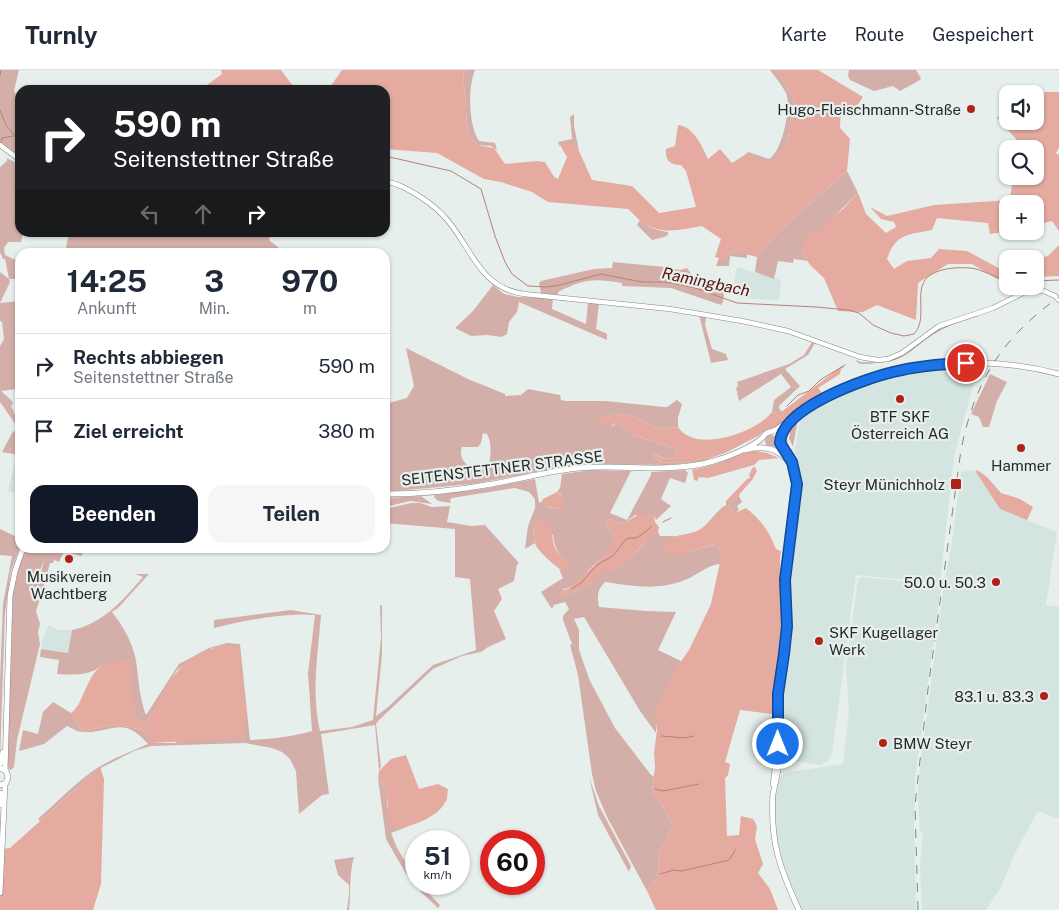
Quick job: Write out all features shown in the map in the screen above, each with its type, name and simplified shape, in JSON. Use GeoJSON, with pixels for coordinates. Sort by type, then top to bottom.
{"type":"FeatureCollection","features":[{"type":"Feature","properties":{"kind":"main road"},"geometry":{"type":"LineString","coordinates":[[1,146],[15,156]]}},
{"type":"Feature","properties":{"kind":"main road"},"geometry":{"type":"LineString","coordinates":[[390,183],[404,187],[449,221],[485,275],[503,288],[524,294],[688,311],[764,325],[788,331],[870,359],[893,357],[910,348],[939,326],[993,308],[1025,292],[1044,291],[1059,300]]}},
{"type":"Feature","properties":{"kind":"main road"},"geometry":{"type":"LineString","coordinates":[[794,471],[784,456],[773,449],[765,447],[763,438],[767,433],[773,432],[797,414],[830,395],[854,385],[892,372],[924,366],[966,363],[1024,367],[1059,374]]}},
{"type":"Feature","properties":{"kind":"main road"},"geometry":{"type":"LineString","coordinates":[[773,449],[778,446],[797,414]]}},
{"type":"Feature","properties":{"kind":"main road"},"geometry":{"type":"LineString","coordinates":[[773,432],[778,435],[791,459],[797,484],[785,580],[787,626],[778,694],[777,764],[774,770],[772,818],[776,851],[782,872],[798,910]]}},
{"type":"Feature","properties":{"kind":"main road","name":"SEITENSTETTNER STRASSE"},"geometry":{"type":"LineString","coordinates":[[390,494],[468,488],[553,471],[580,468],[669,468],[688,466],[714,461],[739,451],[763,438]]}},
{"type":"Feature","properties":{"kind":"main road","name":"SEITENSTETTNER STRASSE"},"geometry":{"type":"LineString","coordinates":[[739,451],[765,447]]}},
{"type":"Feature","properties":{"kind":"main road"},"geometry":{"type":"LineString","coordinates":[[0,893],[2,784],[8,777],[2,769],[5,742],[10,596],[14,571],[21,553]]}},
{"type":"Feature","properties":{"kind":"main road"},"geometry":{"type":"LineString","coordinates":[[0,764],[5,742]]}},
{"type":"Feature","properties":{"kind":"main road"},"geometry":{"type":"LineString","coordinates":[[0,794],[3,809]]}},
{"type":"Feature","properties":{"kind":"shaded area"},"geometry":{"type":"Polygon","coordinates":[[[0,70],[19,70],[14,91],[15,154],[0,141],[0,70]]]}},
{"type":"Feature","properties":{"kind":"shaded area"},"geometry":{"type":"Polygon","coordinates":[[[221,70],[281,70],[292,85],[207,85],[222,74],[221,70]]]}},
{"type":"Feature","properties":{"kind":"shaded area"},"geometry":{"type":"Polygon","coordinates":[[[342,70],[466,70],[463,73],[468,135],[477,145],[494,148],[505,164],[545,162],[554,177],[558,179],[567,157],[560,145],[570,142],[579,151],[592,180],[632,186],[659,213],[696,207],[686,171],[681,165],[669,162],[666,157],[666,149],[675,146],[678,125],[689,129],[693,133],[708,159],[720,149],[732,163],[746,154],[770,163],[787,144],[794,99],[776,70],[818,70],[863,97],[855,109],[841,107],[840,128],[850,139],[847,171],[776,234],[757,257],[734,251],[722,259],[715,257],[721,239],[702,226],[667,231],[660,230],[644,224],[628,209],[548,202],[532,192],[501,182],[484,179],[437,153],[390,149],[390,85],[332,85],[342,70]]]}},
{"type":"Feature","properties":{"kind":"shaded area"},"geometry":{"type":"Polygon","coordinates":[[[466,70],[475,70],[471,86],[470,106],[475,134],[479,141],[495,143],[497,150],[491,146],[477,145],[468,135],[463,73],[466,70]]]}},
{"type":"Feature","properties":{"kind":"shaded area"},"geometry":{"type":"Polygon","coordinates":[[[770,70],[776,70],[794,99],[787,144],[770,164],[746,154],[748,152],[769,159],[778,148],[785,128],[788,99],[770,70]]]}},
{"type":"Feature","properties":{"kind":"shaded area"},"geometry":{"type":"Polygon","coordinates":[[[849,70],[916,70],[921,78],[900,91],[893,86],[874,91],[850,80],[848,76],[849,70]]]}},
{"type":"Feature","properties":{"kind":"shaded area"},"geometry":{"type":"Polygon","coordinates":[[[1044,92],[1059,92],[1059,148],[1056,153],[1059,155],[1059,231],[1052,221],[1044,223],[1044,195],[1011,195],[1012,185],[1044,185],[1044,140],[1017,140],[1008,130],[1044,130],[1044,92]]]}},
{"type":"Feature","properties":{"kind":"shaded area"},"geometry":{"type":"Polygon","coordinates":[[[574,114],[574,126],[579,151],[571,145],[560,145],[560,147],[558,142],[572,139],[570,117],[574,114]]]}},
{"type":"Feature","properties":{"kind":"shaded area"},"geometry":{"type":"Polygon","coordinates":[[[7,158],[15,162],[15,237],[22,237],[21,242],[8,242],[4,248],[5,255],[15,260],[15,279],[9,279],[5,259],[3,259],[0,252],[0,167],[7,161],[7,158]]]}},
{"type":"Feature","properties":{"kind":"shaded area"},"geometry":{"type":"Polygon","coordinates":[[[847,171],[858,193],[801,249],[808,261],[794,259],[793,263],[778,261],[774,279],[755,272],[757,257],[776,234],[847,171]]]}},
{"type":"Feature","properties":{"kind":"shaded area"},"geometry":{"type":"Polygon","coordinates":[[[858,193],[866,214],[886,233],[896,227],[894,222],[881,219],[870,207],[887,216],[934,205],[999,201],[999,233],[990,234],[988,223],[937,218],[932,230],[904,237],[894,244],[887,259],[894,269],[907,261],[931,258],[939,249],[967,251],[999,268],[999,279],[972,264],[948,264],[918,283],[916,320],[877,305],[863,312],[838,311],[824,278],[810,265],[801,249],[803,241],[843,209],[858,193]]]}},
{"type":"Feature","properties":{"kind":"shaded area"},"geometry":{"type":"Polygon","coordinates":[[[640,220],[649,227],[668,232],[668,235],[652,240],[637,225],[640,220]]]}},
{"type":"Feature","properties":{"kind":"shaded area"},"geometry":{"type":"Polygon","coordinates":[[[68,237],[270,237],[269,240],[279,248],[66,248],[68,237]]]}},
{"type":"Feature","properties":{"kind":"shaded area"},"geometry":{"type":"Polygon","coordinates":[[[1059,245],[1059,276],[1044,277],[1044,257],[1048,256],[1059,245]]]}},
{"type":"Feature","properties":{"kind":"shaded area"},"geometry":{"type":"Polygon","coordinates":[[[734,251],[747,254],[747,258],[730,256],[729,266],[716,266],[719,258],[725,257],[734,251]]]}},
{"type":"Feature","properties":{"kind":"shaded area"},"geometry":{"type":"Polygon","coordinates":[[[613,262],[680,270],[687,268],[692,275],[693,283],[722,291],[724,295],[723,302],[721,305],[671,288],[622,286],[622,283],[603,280],[575,284],[558,292],[558,295],[541,293],[539,283],[541,281],[594,269],[612,268],[613,262]]]}},
{"type":"Feature","properties":{"kind":"shaded area"},"geometry":{"type":"Polygon","coordinates":[[[737,267],[781,280],[779,300],[754,299],[732,294],[737,267]]]}},
{"type":"Feature","properties":{"kind":"shaded area"},"geometry":{"type":"Polygon","coordinates":[[[0,272],[10,282],[0,303],[0,272]]]}},
{"type":"Feature","properties":{"kind":"shaded area"},"geometry":{"type":"Polygon","coordinates":[[[493,285],[504,294],[518,297],[553,298],[552,309],[586,324],[588,302],[599,303],[596,329],[607,334],[607,340],[519,302],[517,312],[509,322],[507,334],[502,337],[487,335],[471,336],[455,328],[473,311],[493,285]]]}},
{"type":"Feature","properties":{"kind":"shaded area"},"geometry":{"type":"Polygon","coordinates":[[[15,302],[15,389],[1,391],[12,401],[13,404],[11,406],[15,415],[15,424],[0,402],[0,346],[4,339],[2,322],[0,321],[0,303],[15,302]]]}},
{"type":"Feature","properties":{"kind":"shaded area"},"geometry":{"type":"Polygon","coordinates":[[[699,315],[706,318],[705,325],[712,349],[726,354],[728,360],[711,363],[699,315]]]}},
{"type":"Feature","properties":{"kind":"shaded area"},"geometry":{"type":"Polygon","coordinates":[[[812,342],[815,343],[808,355],[785,369],[800,386],[779,406],[782,412],[781,416],[779,417],[777,413],[772,412],[774,400],[791,387],[781,374],[739,401],[736,388],[738,386],[737,382],[789,364],[804,355],[812,342]]]}},
{"type":"Feature","properties":{"kind":"shaded area"},"geometry":{"type":"Polygon","coordinates":[[[406,348],[468,379],[505,394],[505,396],[521,395],[528,389],[560,395],[561,400],[566,401],[605,401],[667,407],[677,400],[682,404],[678,418],[678,427],[659,429],[630,415],[619,414],[607,417],[606,422],[612,426],[617,423],[633,435],[676,449],[677,457],[673,458],[664,458],[653,454],[653,457],[663,463],[686,463],[666,465],[591,464],[558,468],[472,484],[390,492],[390,403],[407,398],[414,386],[406,348]],[[483,433],[478,447],[462,447],[462,458],[474,470],[489,467],[491,446],[487,434],[483,433]]]}},
{"type":"Feature","properties":{"kind":"shaded area"},"geometry":{"type":"Polygon","coordinates":[[[842,366],[844,367],[841,369],[840,374],[818,388],[822,393],[820,395],[792,413],[777,427],[765,431],[725,453],[702,461],[663,463],[653,457],[653,454],[659,457],[674,458],[677,457],[676,449],[633,435],[617,423],[610,426],[599,420],[601,415],[607,417],[619,414],[630,415],[659,429],[678,427],[686,435],[698,439],[711,440],[725,437],[753,427],[772,412],[777,413],[780,417],[780,413],[842,366]]]}},
{"type":"Feature","properties":{"kind":"shaded area"},"geometry":{"type":"Polygon","coordinates":[[[935,370],[977,370],[954,457],[940,583],[856,575],[832,753],[829,760],[821,765],[787,760],[783,757],[782,752],[782,707],[792,626],[789,585],[803,479],[800,478],[793,458],[801,417],[820,406],[866,386],[935,370]]]}},
{"type":"Feature","properties":{"kind":"shaded area"},"geometry":{"type":"Polygon","coordinates":[[[990,374],[1007,382],[997,401],[989,427],[983,427],[979,417],[971,414],[990,374]]]}},
{"type":"Feature","properties":{"kind":"shaded area"},"geometry":{"type":"Polygon","coordinates":[[[798,419],[793,447],[789,438],[790,433],[787,431],[786,433],[789,448],[786,449],[782,439],[790,424],[798,419]]]}},
{"type":"Feature","properties":{"kind":"shaded area"},"geometry":{"type":"Polygon","coordinates":[[[15,430],[15,454],[2,452],[15,430]]]}},
{"type":"Feature","properties":{"kind":"shaded area"},"geometry":{"type":"Polygon","coordinates":[[[769,435],[773,435],[777,441],[773,447],[769,447],[765,443],[765,439],[769,435]]]}},
{"type":"Feature","properties":{"kind":"shaded area"},"geometry":{"type":"Polygon","coordinates":[[[751,450],[767,453],[779,458],[759,460],[754,465],[708,478],[699,477],[697,481],[694,480],[692,470],[716,464],[751,450]]]}},
{"type":"Feature","properties":{"kind":"shaded area"},"geometry":{"type":"Polygon","coordinates":[[[15,462],[15,493],[8,491],[15,462]]]}},
{"type":"Feature","properties":{"kind":"shaded area"},"geometry":{"type":"Polygon","coordinates":[[[753,467],[757,471],[752,480],[728,507],[735,513],[746,508],[764,526],[776,549],[781,551],[782,628],[772,714],[740,710],[725,762],[730,764],[728,775],[725,778],[727,836],[739,835],[741,816],[753,819],[757,826],[755,839],[763,864],[758,873],[770,889],[778,910],[656,910],[647,891],[657,878],[659,869],[658,854],[672,829],[672,824],[664,808],[652,792],[657,730],[656,710],[673,673],[689,650],[711,604],[722,553],[714,544],[690,552],[669,556],[664,551],[665,545],[672,538],[699,530],[706,524],[750,478],[749,475],[753,467]]]}},
{"type":"Feature","properties":{"kind":"shaded area"},"geometry":{"type":"Polygon","coordinates":[[[592,470],[631,471],[610,513],[627,520],[651,472],[685,470],[688,473],[685,483],[670,478],[661,499],[671,506],[656,520],[654,515],[635,515],[623,524],[611,519],[607,521],[606,527],[615,535],[609,551],[577,582],[564,589],[561,596],[586,586],[596,576],[625,563],[633,557],[649,538],[658,532],[660,536],[675,536],[668,541],[664,551],[690,552],[715,544],[722,553],[720,564],[711,566],[689,578],[674,583],[664,586],[645,587],[605,582],[599,591],[599,607],[676,612],[658,650],[681,661],[656,710],[656,733],[640,711],[584,617],[574,619],[579,630],[579,650],[590,681],[615,728],[651,775],[654,776],[652,792],[664,808],[672,824],[672,829],[658,854],[659,869],[657,878],[647,891],[607,817],[596,791],[578,675],[570,645],[572,644],[563,620],[563,616],[569,609],[565,602],[554,605],[552,609],[541,592],[563,578],[559,569],[563,571],[568,561],[564,559],[555,547],[553,535],[533,529],[535,543],[525,549],[528,526],[535,508],[535,499],[529,492],[515,488],[452,498],[450,500],[451,503],[438,501],[434,497],[435,495],[482,489],[535,479],[539,503],[542,501],[547,507],[559,509],[561,494],[557,492],[560,488],[562,474],[592,470]]]}},
{"type":"Feature","properties":{"kind":"shaded area","name":"BMW Steyr"},"geometry":{"type":"Polygon","coordinates":[[[975,470],[1000,509],[1057,532],[1046,605],[1059,607],[1059,819],[1038,811],[1016,851],[1001,887],[986,910],[922,910],[920,866],[923,833],[920,832],[918,797],[920,767],[961,472],[975,470]]]}},
{"type":"Feature","properties":{"kind":"shaded area"},"geometry":{"type":"Polygon","coordinates":[[[977,470],[987,477],[1001,493],[1020,499],[1033,507],[1027,520],[1000,509],[976,472],[977,470]]]}},
{"type":"Feature","properties":{"kind":"shaded area"},"geometry":{"type":"Polygon","coordinates":[[[557,492],[563,498],[564,506],[559,509],[544,506],[543,499],[557,492]]]}},
{"type":"Feature","properties":{"kind":"shaded area"},"geometry":{"type":"Polygon","coordinates":[[[740,493],[739,496],[742,502],[737,506],[739,510],[735,513],[728,507],[740,493]]]}},
{"type":"Feature","properties":{"kind":"shaded area"},"geometry":{"type":"Polygon","coordinates":[[[421,496],[432,504],[410,501],[390,506],[390,498],[421,496]]]}},
{"type":"Feature","properties":{"kind":"shaded area"},"geometry":{"type":"Polygon","coordinates":[[[411,503],[420,503],[432,507],[450,506],[447,522],[471,526],[485,525],[519,563],[514,581],[498,589],[502,599],[494,611],[506,639],[481,652],[462,656],[433,669],[378,721],[376,724],[381,767],[379,770],[375,725],[321,734],[329,794],[322,795],[299,814],[296,771],[290,759],[282,752],[272,748],[245,743],[151,746],[134,751],[101,768],[101,770],[97,770],[40,821],[38,819],[76,784],[97,768],[148,744],[139,735],[124,728],[82,732],[67,726],[44,744],[19,751],[23,730],[38,734],[43,712],[53,702],[71,713],[82,731],[112,725],[124,726],[146,731],[153,743],[176,743],[232,646],[213,648],[177,670],[147,722],[135,719],[102,666],[91,672],[75,675],[57,674],[59,660],[40,657],[41,649],[68,653],[72,630],[94,622],[112,610],[143,577],[135,574],[149,574],[118,608],[112,612],[124,629],[133,648],[146,715],[179,664],[209,648],[227,643],[240,644],[250,740],[297,735],[312,731],[308,673],[315,615],[277,616],[214,628],[214,620],[291,610],[321,615],[316,688],[317,717],[320,731],[352,727],[373,720],[381,638],[380,605],[382,605],[382,654],[376,716],[433,665],[476,650],[470,579],[455,577],[455,529],[390,523],[390,508],[411,503]]]}},
{"type":"Feature","properties":{"kind":"shaded area"},"geometry":{"type":"Polygon","coordinates":[[[639,514],[654,515],[655,522],[659,527],[658,532],[643,544],[630,560],[615,570],[597,576],[586,586],[561,596],[560,592],[569,588],[604,557],[613,544],[615,535],[606,527],[607,521],[611,519],[623,524],[639,514]]]}},
{"type":"Feature","properties":{"kind":"shaded area"},"geometry":{"type":"Polygon","coordinates":[[[538,521],[547,523],[549,526],[556,551],[570,563],[568,569],[563,571],[560,569],[536,546],[534,523],[538,521]]]}},
{"type":"Feature","properties":{"kind":"shaded area"},"geometry":{"type":"Polygon","coordinates":[[[0,529],[15,536],[15,553],[18,553],[11,571],[5,613],[0,760],[0,681],[3,604],[12,556],[0,555],[0,529]]]}},
{"type":"Feature","properties":{"kind":"shaded area"},"geometry":{"type":"Polygon","coordinates":[[[25,553],[63,553],[59,562],[54,560],[53,563],[50,563],[47,574],[41,572],[44,560],[39,573],[46,579],[36,611],[40,624],[38,632],[40,644],[17,740],[14,767],[11,770],[7,768],[13,593],[20,563],[25,553]]]}},
{"type":"Feature","properties":{"kind":"shaded area"},"geometry":{"type":"Polygon","coordinates":[[[71,553],[83,553],[81,556],[71,553]]]}},
{"type":"Feature","properties":{"kind":"shaded area","name":"BMW Steyr"},"geometry":{"type":"Polygon","coordinates":[[[862,577],[941,585],[915,778],[916,910],[801,910],[786,877],[774,831],[777,782],[782,775],[789,772],[843,764],[849,711],[846,666],[858,579],[862,577]]]}},
{"type":"Feature","properties":{"kind":"shaded area"},"geometry":{"type":"Polygon","coordinates":[[[49,625],[57,630],[72,630],[68,653],[41,649],[43,637],[49,625]]]}},
{"type":"Feature","properties":{"kind":"shaded area"},"geometry":{"type":"Polygon","coordinates":[[[225,645],[238,648],[246,707],[245,738],[152,743],[146,731],[124,726],[112,725],[82,731],[71,713],[78,706],[90,679],[99,668],[111,663],[131,660],[135,719],[147,722],[169,683],[184,665],[208,650],[225,645]]]}},
{"type":"Feature","properties":{"kind":"shaded area"},"geometry":{"type":"Polygon","coordinates":[[[406,755],[419,789],[438,784],[448,789],[447,797],[442,807],[431,817],[410,826],[396,829],[388,819],[387,792],[378,778],[379,771],[391,759],[406,755]]]}},
{"type":"Feature","properties":{"kind":"shaded area"},"geometry":{"type":"Polygon","coordinates":[[[97,770],[101,770],[104,779],[101,884],[93,910],[0,910],[0,849],[10,848],[97,770]]]}},
{"type":"Feature","properties":{"kind":"shaded area"},"geometry":{"type":"Polygon","coordinates":[[[589,777],[599,806],[631,866],[629,872],[598,815],[589,777]]]}},
{"type":"Feature","properties":{"kind":"shaded area"},"geometry":{"type":"Polygon","coordinates":[[[378,778],[387,792],[387,806],[396,829],[410,826],[391,833],[405,861],[405,872],[386,839],[378,778]]]}},
{"type":"Feature","properties":{"kind":"shaded area"},"geometry":{"type":"Polygon","coordinates":[[[354,857],[349,910],[347,910],[349,885],[338,875],[334,860],[354,857]]]}},
{"type":"Feature","properties":{"kind":"shaded area"},"geometry":{"type":"Polygon","coordinates":[[[424,895],[430,895],[440,905],[438,908],[424,895]]]}},
{"type":"Feature","properties":{"kind":"waterway","name":"Ramingbach"},"geometry":{"type":"LineString","coordinates":[[0,75],[1,70]]}},
{"type":"Feature","properties":{"kind":"waterway","name":"Ramingbach"},"geometry":{"type":"LineString","coordinates":[[0,110],[6,125],[15,136]]}},
{"type":"Feature","properties":{"kind":"waterway"},"geometry":{"type":"LineString","coordinates":[[0,145],[2,138],[13,136]]}},
{"type":"Feature","properties":{"kind":"waterway","name":"Ramingbach"},"geometry":{"type":"LineString","coordinates":[[390,157],[451,171],[481,189],[505,262],[512,274],[528,286],[547,287],[560,285],[601,274],[642,282],[667,282],[695,288],[737,303],[848,310],[859,313],[873,325],[891,333],[904,336],[914,334],[918,327],[922,286],[932,274],[951,268],[970,268],[999,277]]}},
{"type":"Feature","properties":{"kind":"waterway","name":"Ramingbach"},"geometry":{"type":"LineString","coordinates":[[1044,281],[1059,280]]}},
{"type":"Feature","properties":{"kind":"waterway"},"geometry":{"type":"LineString","coordinates":[[874,362],[884,362],[900,357],[938,331],[977,316]]}},
{"type":"Feature","properties":{"kind":"waterway"},"geometry":{"type":"LineString","coordinates":[[857,361],[860,363],[873,363]]}},
{"type":"Feature","properties":{"kind":"waterway"},"geometry":{"type":"LineString","coordinates":[[787,406],[798,395],[809,391],[820,380],[845,365]]}},
{"type":"Feature","properties":{"kind":"waterway"},"geometry":{"type":"LineString","coordinates":[[663,522],[671,518]]}},
{"type":"Feature","properties":{"kind":"waterway"},"geometry":{"type":"LineString","coordinates":[[572,589],[582,582],[597,565],[614,555],[625,540],[636,538],[652,526]]}},
{"type":"Feature","properties":{"kind":"waterway"},"geometry":{"type":"LineString","coordinates":[[662,736],[684,738],[694,736]]}},
{"type":"Feature","properties":{"kind":"waterway"},"geometry":{"type":"LineString","coordinates":[[655,789],[663,791],[699,784]]}},
{"type":"Feature","properties":{"kind":"waterway"},"geometry":{"type":"LineString","coordinates":[[660,874],[729,860],[736,849]]}},
{"type":"Feature","properties":{"kind":"railway"},"geometry":{"type":"LineString","coordinates":[[918,910],[915,805],[928,689],[961,450],[974,402],[994,363],[1022,328],[1059,297]]}},
{"type":"Feature","properties":{"kind":"place","name":"Hugo-Fleischmann-Straße"},"geometry":{"type":"Point","coordinates":[971,109]}},
{"type":"Feature","properties":{"kind":"place","name":"BTF SKF Österreich AG"},"geometry":{"type":"Point","coordinates":[900,399]}},
{"type":"Feature","properties":{"kind":"place","name":"Hammer"},"geometry":{"type":"Point","coordinates":[1021,448]}},
{"type":"Feature","properties":{"kind":"place","name":"Steyr Münichholz"},"geometry":{"type":"Point","coordinates":[956,484]}},
{"type":"Feature","properties":{"kind":"place","name":"Musikverein Wachtberg"},"geometry":{"type":"Point","coordinates":[69,559]}},
{"type":"Feature","properties":{"kind":"place","name":"50.0 u. 50.3"},"geometry":{"type":"Point","coordinates":[996,582]}},
{"type":"Feature","properties":{"kind":"place","name":"SKF Kugellager Werk"},"geometry":{"type":"Point","coordinates":[819,641]}},
{"type":"Feature","properties":{"kind":"place","name":"83.1 u. 83.3"},"geometry":{"type":"Point","coordinates":[1044,696]}},
{"type":"Feature","properties":{"kind":"place","name":"BMW Steyr"},"geometry":{"type":"Point","coordinates":[883,743]}},
{"type":"Feature","properties":{"kind":"route"},"geometry":{"type":"LineString","coordinates":[[778,744],[778,694],[787,626],[785,580],[797,484],[792,462],[780,443],[780,438],[797,414],[825,398],[854,385],[892,372],[939,364],[966,363]]}}]}
